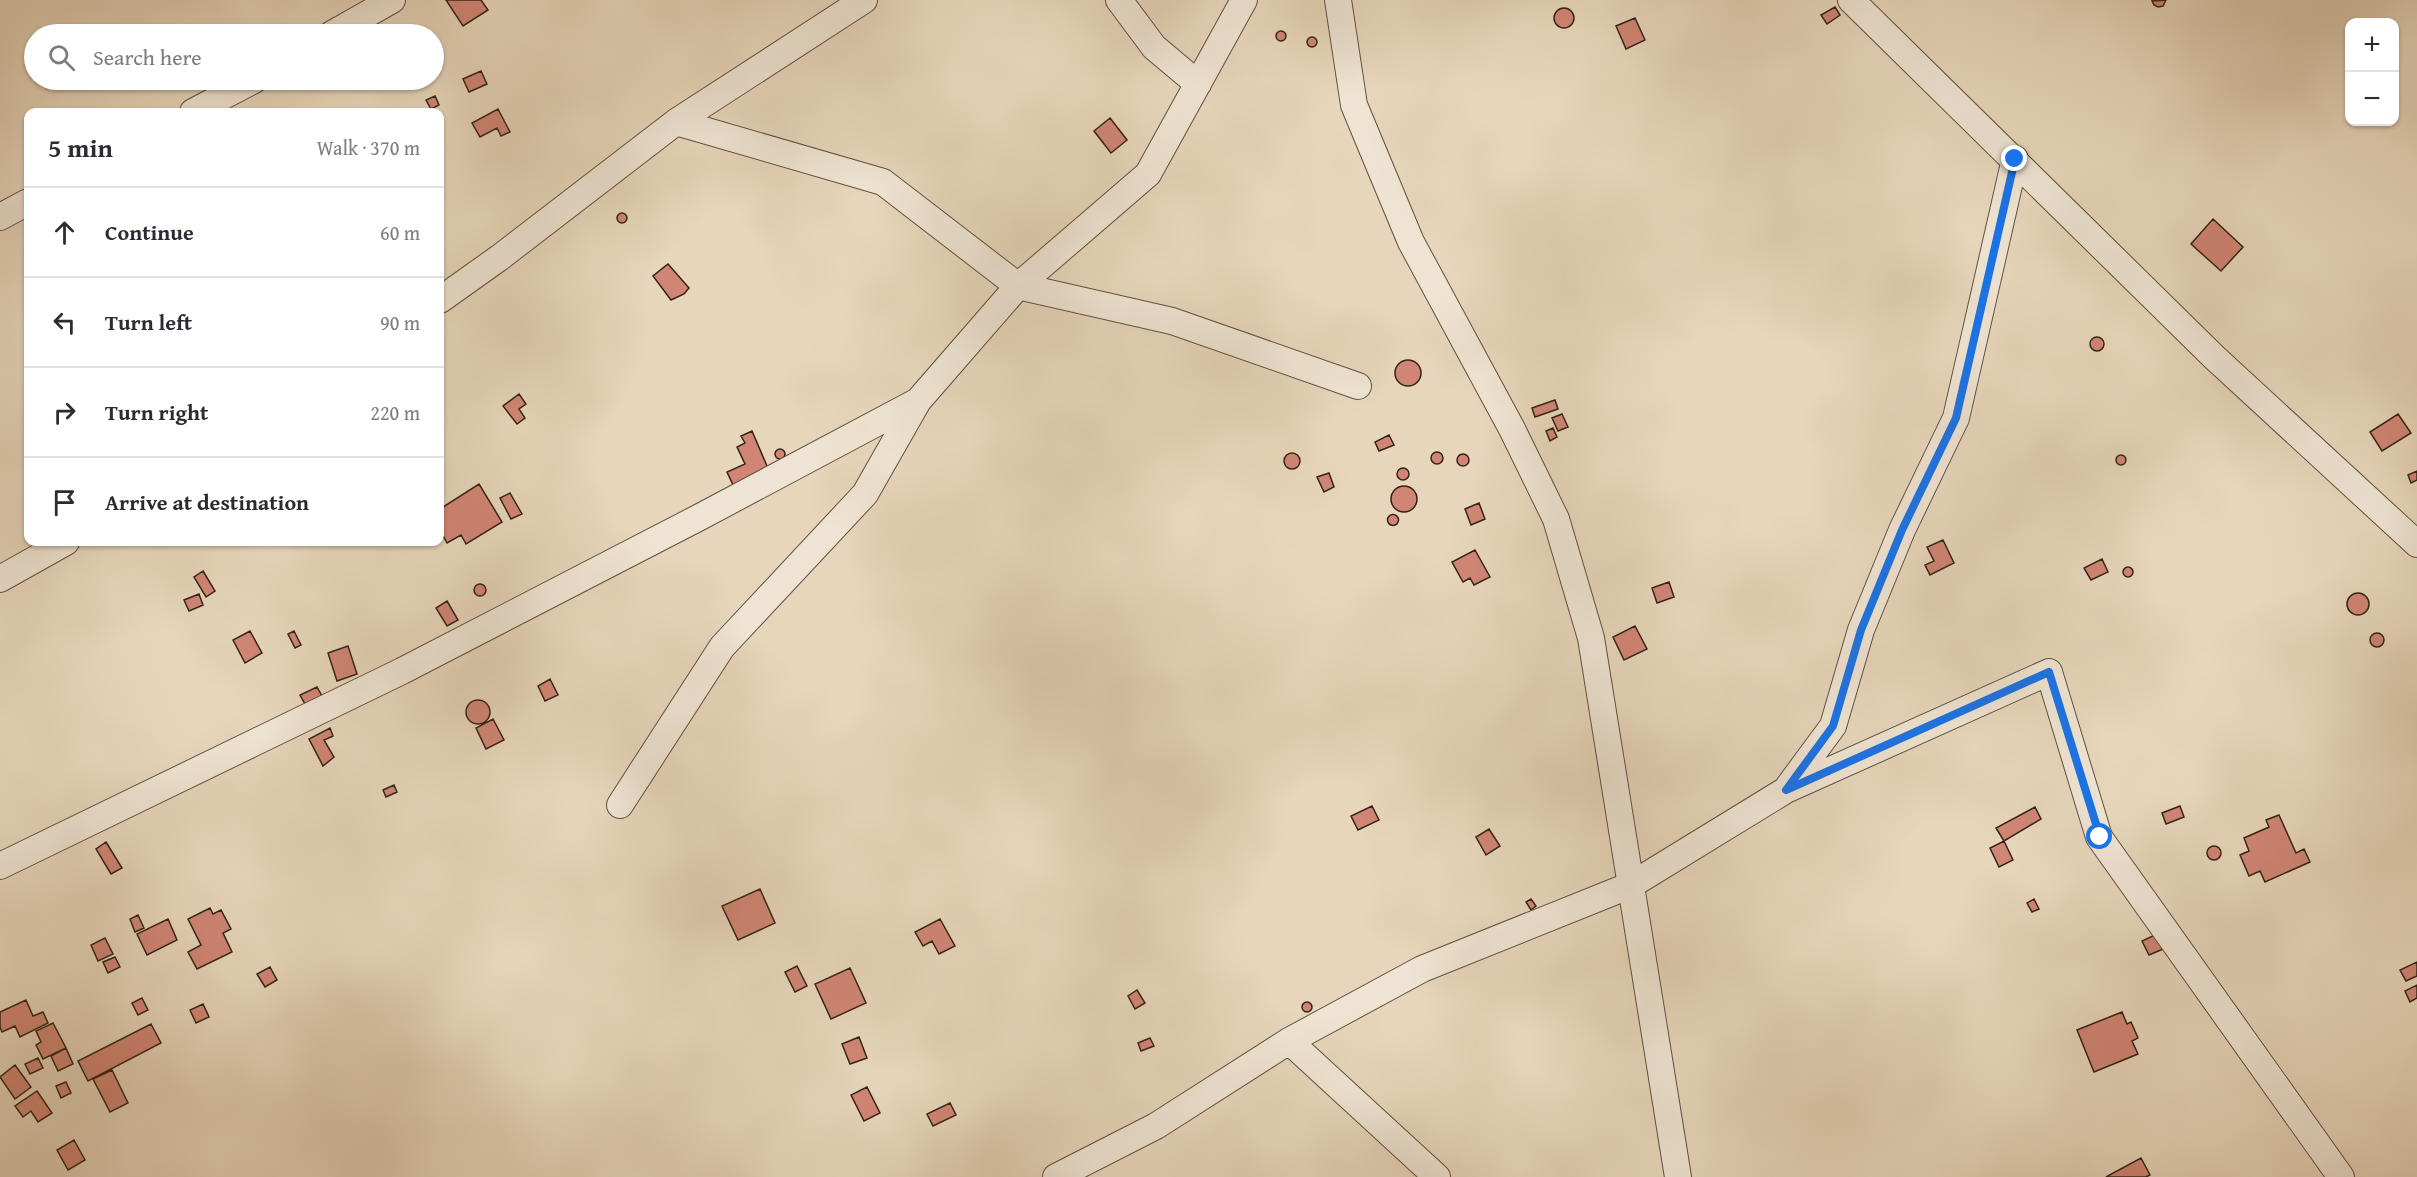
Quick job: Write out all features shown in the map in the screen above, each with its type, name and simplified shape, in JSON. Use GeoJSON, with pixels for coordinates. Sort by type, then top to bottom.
{"type":"FeatureCollection","features":[{"type":"Feature","properties":{"kind":"street"},"geometry":{"type":"LineString","coordinates":[[350,24],[392,0]]}},
{"type":"Feature","properties":{"kind":"street"},"geometry":{"type":"LineString","coordinates":[[444,297],[500,258],[676,122],[864,0]]}},
{"type":"Feature","properties":{"kind":"street"},"geometry":{"type":"LineString","coordinates":[[1119,0],[1154,47],[1198,84]]}},
{"type":"Feature","properties":{"kind":"street"},"geometry":{"type":"LineString","coordinates":[[621,805],[722,647],[865,494],[918,401],[1018,286],[1148,174],[1244,0]]}},
{"type":"Feature","properties":{"kind":"street"},"geometry":{"type":"LineString","coordinates":[[1338,0],[1354,105],[1411,242],[1512,429],[1556,519],[1591,638],[1678,1177]]}},
{"type":"Feature","properties":{"kind":"street"},"geometry":{"type":"LineString","coordinates":[[1851,0],[2214,357],[2417,544]]}},
{"type":"Feature","properties":{"kind":"street"},"geometry":{"type":"LineString","coordinates":[[201,108],[235,90]]}},
{"type":"Feature","properties":{"kind":"street"},"geometry":{"type":"LineString","coordinates":[[676,122],[883,182],[1018,286],[1172,321],[1358,386]]}},
{"type":"Feature","properties":{"kind":"street"},"geometry":{"type":"LineString","coordinates":[[1786,790],[1833,726],[1861,630],[1902,530],[1956,418],[2015,159]]}},
{"type":"Feature","properties":{"kind":"street"},"geometry":{"type":"LineString","coordinates":[[0,217],[24,204]]}},
{"type":"Feature","properties":{"kind":"street"},"geometry":{"type":"LineString","coordinates":[[0,866],[402,671],[698,519],[918,401]]}},
{"type":"Feature","properties":{"kind":"street"},"geometry":{"type":"LineString","coordinates":[[0,579],[59,546]]}},
{"type":"Feature","properties":{"kind":"street"},"geometry":{"type":"LineString","coordinates":[[1056,1177],[1155,1126],[1289,1041],[1422,969],[1631,885],[1786,790],[2049,672],[2100,837],[2341,1177]]}},
{"type":"Feature","properties":{"kind":"street"},"geometry":{"type":"LineString","coordinates":[[1289,1041],[1437,1177]]}},
{"type":"Feature","properties":{"kind":"building"},"geometry":{"type":"Polygon","coordinates":[[[446,0],[481,0],[488,10],[463,26],[446,0]]]}},
{"type":"Feature","properties":{"kind":"building"},"geometry":{"type":"Polygon","coordinates":[[[2166,0],[2163,6],[2158,7],[2152,1],[2166,0]]]}},
{"type":"Feature","properties":{"kind":"building"},"geometry":{"type":"Polygon","coordinates":[[[1835,7],[1840,15],[1827,24],[1821,15],[1835,7]]]}},
{"type":"Feature","properties":{"kind":"building"},"geometry":{"type":"Polygon","coordinates":[[[1564,8],[1571,11],[1574,18],[1571,25],[1564,28],[1557,25],[1554,18],[1557,11],[1564,8]]]}},
{"type":"Feature","properties":{"kind":"building"},"geometry":{"type":"Polygon","coordinates":[[[1635,18],[1645,40],[1626,49],[1616,26],[1635,18]]]}},
{"type":"Feature","properties":{"kind":"building"},"geometry":{"type":"Polygon","coordinates":[[[1281,31],[1285,32],[1285,40],[1281,41],[1277,40],[1276,36],[1277,32],[1281,31]]]}},
{"type":"Feature","properties":{"kind":"building"},"geometry":{"type":"Polygon","coordinates":[[[1312,37],[1316,38],[1316,46],[1312,47],[1308,46],[1307,42],[1308,38],[1312,37]]]}},
{"type":"Feature","properties":{"kind":"building"},"geometry":{"type":"Polygon","coordinates":[[[481,71],[487,84],[469,92],[463,79],[481,71]]]}},
{"type":"Feature","properties":{"kind":"building"},"geometry":{"type":"Polygon","coordinates":[[[435,96],[439,105],[430,108],[426,100],[435,96]]]}},
{"type":"Feature","properties":{"kind":"building"},"geometry":{"type":"Polygon","coordinates":[[[498,109],[510,132],[501,136],[497,128],[480,137],[472,123],[498,109]]]}},
{"type":"Feature","properties":{"kind":"building"},"geometry":{"type":"Polygon","coordinates":[[[1110,118],[1127,140],[1111,153],[1094,131],[1110,118]]]}},
{"type":"Feature","properties":{"kind":"building"},"geometry":{"type":"Polygon","coordinates":[[[622,213],[626,214],[626,222],[622,223],[618,222],[617,218],[618,214],[622,213]]]}},
{"type":"Feature","properties":{"kind":"building"},"geometry":{"type":"Polygon","coordinates":[[[2213,219],[2243,247],[2221,271],[2191,244],[2213,219]]]}},
{"type":"Feature","properties":{"kind":"building"},"geometry":{"type":"Polygon","coordinates":[[[668,264],[689,288],[684,294],[671,300],[653,276],[668,264]]]}},
{"type":"Feature","properties":{"kind":"building"},"geometry":{"type":"Polygon","coordinates":[[[2097,337],[2102,339],[2104,344],[2102,349],[2097,351],[2092,349],[2090,344],[2092,339],[2097,337]]]}},
{"type":"Feature","properties":{"kind":"building"},"geometry":{"type":"Polygon","coordinates":[[[1408,360],[1417,364],[1421,373],[1417,382],[1408,386],[1399,382],[1395,373],[1399,364],[1408,360]]]}},
{"type":"Feature","properties":{"kind":"building"},"geometry":{"type":"Polygon","coordinates":[[[519,394],[526,404],[519,409],[525,418],[517,424],[503,406],[519,394]]]}},
{"type":"Feature","properties":{"kind":"building"},"geometry":{"type":"Polygon","coordinates":[[[1555,400],[1558,409],[1535,417],[1532,408],[1555,400]]]}},
{"type":"Feature","properties":{"kind":"building"},"geometry":{"type":"Polygon","coordinates":[[[1562,414],[1568,427],[1558,431],[1552,418],[1562,414]]]}},
{"type":"Feature","properties":{"kind":"building"},"geometry":{"type":"Polygon","coordinates":[[[2398,414],[2411,433],[2382,451],[2370,432],[2398,414]]]}},
{"type":"Feature","properties":{"kind":"building"},"geometry":{"type":"Polygon","coordinates":[[[1553,428],[1557,437],[1550,441],[1546,431],[1553,428]]]}},
{"type":"Feature","properties":{"kind":"building"},"geometry":{"type":"Polygon","coordinates":[[[752,431],[770,473],[735,489],[727,472],[745,464],[737,447],[745,443],[741,436],[752,431]]]}},
{"type":"Feature","properties":{"kind":"building"},"geometry":{"type":"Polygon","coordinates":[[[1389,435],[1394,445],[1379,451],[1375,442],[1389,435]]]}},
{"type":"Feature","properties":{"kind":"building"},"geometry":{"type":"Polygon","coordinates":[[[780,449],[784,450],[784,458],[780,459],[776,458],[775,454],[776,450],[780,449]]]}},
{"type":"Feature","properties":{"kind":"building"},"geometry":{"type":"Polygon","coordinates":[[[1439,452],[1443,458],[1439,464],[1435,464],[1431,456],[1439,452]]]}},
{"type":"Feature","properties":{"kind":"building"},"geometry":{"type":"Polygon","coordinates":[[[1289,453],[1295,453],[1300,461],[1298,467],[1289,469],[1284,464],[1284,458],[1289,453]]]}},
{"type":"Feature","properties":{"kind":"building"},"geometry":{"type":"Polygon","coordinates":[[[1465,454],[1469,460],[1465,466],[1461,466],[1457,458],[1465,454]]]}},
{"type":"Feature","properties":{"kind":"building"},"geometry":{"type":"Polygon","coordinates":[[[2121,455],[2125,456],[2125,464],[2121,465],[2117,464],[2116,460],[2117,456],[2121,455]]]}},
{"type":"Feature","properties":{"kind":"building"},"geometry":{"type":"Polygon","coordinates":[[[1403,468],[1409,474],[1403,480],[1397,474],[1403,468]]]}},
{"type":"Feature","properties":{"kind":"building"},"geometry":{"type":"Polygon","coordinates":[[[2417,471],[2417,480],[2411,483],[2408,475],[2417,471]]]}},
{"type":"Feature","properties":{"kind":"building"},"geometry":{"type":"Polygon","coordinates":[[[1329,473],[1334,487],[1324,492],[1317,477],[1329,473]]]}},
{"type":"Feature","properties":{"kind":"building"},"geometry":{"type":"Polygon","coordinates":[[[479,484],[502,522],[466,544],[461,535],[447,543],[444,537],[444,506],[479,484]]]}},
{"type":"Feature","properties":{"kind":"building"},"geometry":{"type":"Polygon","coordinates":[[[1404,486],[1413,490],[1417,499],[1413,508],[1404,512],[1395,508],[1391,499],[1395,490],[1404,486]]]}},
{"type":"Feature","properties":{"kind":"building"},"geometry":{"type":"Polygon","coordinates":[[[510,493],[522,514],[511,519],[500,498],[510,493]]]}},
{"type":"Feature","properties":{"kind":"building"},"geometry":{"type":"Polygon","coordinates":[[[1479,503],[1485,519],[1471,525],[1465,509],[1479,503]]]}},
{"type":"Feature","properties":{"kind":"building"},"geometry":{"type":"Polygon","coordinates":[[[1393,514],[1399,520],[1393,526],[1387,520],[1393,514]]]}},
{"type":"Feature","properties":{"kind":"building"},"geometry":{"type":"Polygon","coordinates":[[[1943,540],[1954,563],[1930,575],[1925,565],[1934,561],[1927,547],[1943,540]]]}},
{"type":"Feature","properties":{"kind":"building"},"geometry":{"type":"Polygon","coordinates":[[[1475,550],[1490,577],[1474,585],[1470,578],[1463,582],[1452,562],[1475,550]]]}},
{"type":"Feature","properties":{"kind":"building"},"geometry":{"type":"Polygon","coordinates":[[[2102,559],[2108,572],[2091,580],[2084,568],[2102,559]]]}},
{"type":"Feature","properties":{"kind":"building"},"geometry":{"type":"Polygon","coordinates":[[[2128,567],[2132,568],[2132,576],[2128,577],[2124,576],[2123,572],[2124,568],[2128,567]]]}},
{"type":"Feature","properties":{"kind":"building"},"geometry":{"type":"Polygon","coordinates":[[[203,571],[215,591],[206,597],[194,577],[203,571]]]}},
{"type":"Feature","properties":{"kind":"building"},"geometry":{"type":"Polygon","coordinates":[[[1669,582],[1674,597],[1657,603],[1652,588],[1669,582]]]}},
{"type":"Feature","properties":{"kind":"building"},"geometry":{"type":"Polygon","coordinates":[[[482,584],[486,590],[482,596],[478,596],[474,588],[482,584]]]}},
{"type":"Feature","properties":{"kind":"building"},"geometry":{"type":"Polygon","coordinates":[[[2358,593],[2368,600],[2369,604],[2362,614],[2358,615],[2348,608],[2347,604],[2354,594],[2358,593]]]}},
{"type":"Feature","properties":{"kind":"building"},"geometry":{"type":"Polygon","coordinates":[[[199,594],[203,605],[189,611],[184,600],[199,594]]]}},
{"type":"Feature","properties":{"kind":"building"},"geometry":{"type":"Polygon","coordinates":[[[447,601],[458,620],[447,626],[436,608],[447,601]]]}},
{"type":"Feature","properties":{"kind":"building"},"geometry":{"type":"Polygon","coordinates":[[[1635,626],[1647,649],[1624,660],[1613,637],[1635,626]]]}},
{"type":"Feature","properties":{"kind":"building"},"geometry":{"type":"Polygon","coordinates":[[[250,631],[262,653],[245,663],[233,640],[250,631]]]}},
{"type":"Feature","properties":{"kind":"building"},"geometry":{"type":"Polygon","coordinates":[[[294,631],[301,645],[295,648],[288,634],[294,631]]]}},
{"type":"Feature","properties":{"kind":"building"},"geometry":{"type":"Polygon","coordinates":[[[2377,633],[2382,635],[2384,640],[2382,645],[2377,647],[2372,645],[2370,640],[2372,635],[2377,633]]]}},
{"type":"Feature","properties":{"kind":"building"},"geometry":{"type":"Polygon","coordinates":[[[348,646],[357,674],[337,681],[328,653],[348,646]]]}},
{"type":"Feature","properties":{"kind":"building"},"geometry":{"type":"Polygon","coordinates":[[[550,679],[558,695],[545,701],[538,686],[550,679]]]}},
{"type":"Feature","properties":{"kind":"building"},"geometry":{"type":"Polygon","coordinates":[[[317,687],[322,696],[305,704],[300,695],[317,687]]]}},
{"type":"Feature","properties":{"kind":"building"},"geometry":{"type":"Polygon","coordinates":[[[478,700],[486,704],[490,712],[486,720],[478,724],[470,720],[466,712],[470,704],[478,700]]]}},
{"type":"Feature","properties":{"kind":"building"},"geometry":{"type":"Polygon","coordinates":[[[493,719],[504,740],[486,749],[476,728],[493,719]]]}},
{"type":"Feature","properties":{"kind":"building"},"geometry":{"type":"Polygon","coordinates":[[[330,728],[333,736],[324,740],[334,757],[323,766],[309,739],[330,728]]]}},
{"type":"Feature","properties":{"kind":"building"},"geometry":{"type":"Polygon","coordinates":[[[394,785],[397,792],[386,797],[383,790],[394,785]]]}},
{"type":"Feature","properties":{"kind":"building"},"geometry":{"type":"Polygon","coordinates":[[[1372,806],[1379,820],[1358,830],[1351,816],[1372,806]]]}},
{"type":"Feature","properties":{"kind":"building"},"geometry":{"type":"Polygon","coordinates":[[[2180,806],[2184,817],[2166,824],[2162,813],[2180,806]]]}},
{"type":"Feature","properties":{"kind":"building"},"geometry":{"type":"Polygon","coordinates":[[[2035,807],[2041,819],[2004,841],[1996,828],[2035,807]]]}},
{"type":"Feature","properties":{"kind":"building"},"geometry":{"type":"Polygon","coordinates":[[[2279,815],[2296,853],[2304,849],[2310,862],[2265,882],[2260,871],[2249,876],[2240,855],[2249,851],[2244,838],[2269,827],[2266,820],[2279,815]]]}},
{"type":"Feature","properties":{"kind":"building"},"geometry":{"type":"Polygon","coordinates":[[[1489,829],[1500,846],[1486,855],[1476,837],[1489,829]]]}},
{"type":"Feature","properties":{"kind":"building"},"geometry":{"type":"Polygon","coordinates":[[[2004,841],[2013,860],[1999,867],[1990,848],[2004,841]]]}},
{"type":"Feature","properties":{"kind":"building"},"geometry":{"type":"Polygon","coordinates":[[[106,842],[122,868],[111,874],[96,849],[106,842]]]}},
{"type":"Feature","properties":{"kind":"building"},"geometry":{"type":"Polygon","coordinates":[[[2214,846],[2219,848],[2221,853],[2219,858],[2214,860],[2209,858],[2207,853],[2209,848],[2214,846]]]}},
{"type":"Feature","properties":{"kind":"building"},"geometry":{"type":"Polygon","coordinates":[[[760,889],[775,923],[738,940],[722,906],[760,889]]]}},
{"type":"Feature","properties":{"kind":"building"},"geometry":{"type":"Polygon","coordinates":[[[1531,899],[1536,906],[1531,910],[1526,902],[1531,899]]]}},
{"type":"Feature","properties":{"kind":"building"},"geometry":{"type":"Polygon","coordinates":[[[2034,899],[2039,909],[2032,912],[2027,903],[2034,899]]]}},
{"type":"Feature","properties":{"kind":"building"},"geometry":{"type":"Polygon","coordinates":[[[210,908],[213,914],[221,910],[231,929],[223,933],[232,952],[197,969],[188,952],[201,945],[188,919],[210,908]]]}},
{"type":"Feature","properties":{"kind":"building"},"geometry":{"type":"Polygon","coordinates":[[[138,915],[144,928],[135,932],[130,919],[138,915]]]}},
{"type":"Feature","properties":{"kind":"building"},"geometry":{"type":"Polygon","coordinates":[[[168,919],[177,940],[147,955],[137,934],[168,919]]]}},
{"type":"Feature","properties":{"kind":"building"},"geometry":{"type":"Polygon","coordinates":[[[940,919],[955,946],[939,954],[932,941],[923,946],[915,932],[940,919]]]}},
{"type":"Feature","properties":{"kind":"building"},"geometry":{"type":"Polygon","coordinates":[[[2157,934],[2163,949],[2149,955],[2142,941],[2157,934]]]}},
{"type":"Feature","properties":{"kind":"building"},"geometry":{"type":"Polygon","coordinates":[[[105,938],[113,954],[98,961],[91,945],[105,938]]]}},
{"type":"Feature","properties":{"kind":"building"},"geometry":{"type":"Polygon","coordinates":[[[115,957],[120,967],[108,973],[103,962],[115,957]]]}},
{"type":"Feature","properties":{"kind":"building"},"geometry":{"type":"Polygon","coordinates":[[[2417,962],[2417,976],[2406,981],[2400,970],[2417,962]]]}},
{"type":"Feature","properties":{"kind":"building"},"geometry":{"type":"Polygon","coordinates":[[[797,966],[807,986],[795,992],[785,972],[797,966]]]}},
{"type":"Feature","properties":{"kind":"building"},"geometry":{"type":"Polygon","coordinates":[[[270,967],[277,980],[265,987],[257,974],[270,967]]]}},
{"type":"Feature","properties":{"kind":"building"},"geometry":{"type":"Polygon","coordinates":[[[850,968],[866,1003],[831,1019],[815,984],[850,968]]]}},
{"type":"Feature","properties":{"kind":"building"},"geometry":{"type":"Polygon","coordinates":[[[2417,985],[2417,998],[2410,1002],[2405,991],[2417,985]]]}},
{"type":"Feature","properties":{"kind":"building"},"geometry":{"type":"Polygon","coordinates":[[[1137,990],[1145,1003],[1135,1009],[1128,996],[1137,990]]]}},
{"type":"Feature","properties":{"kind":"building"},"geometry":{"type":"Polygon","coordinates":[[[142,998],[148,1010],[138,1015],[132,1003],[142,998]]]}},
{"type":"Feature","properties":{"kind":"building"},"geometry":{"type":"Polygon","coordinates":[[[26,1000],[33,1016],[43,1012],[48,1023],[20,1037],[15,1026],[2,1032],[0,1012],[26,1000]]]}},
{"type":"Feature","properties":{"kind":"building"},"geometry":{"type":"Polygon","coordinates":[[[1307,1002],[1312,1007],[1307,1012],[1302,1007],[1307,1002]]]}},
{"type":"Feature","properties":{"kind":"building"},"geometry":{"type":"Polygon","coordinates":[[[203,1004],[209,1017],[196,1023],[190,1010],[203,1004]]]}},
{"type":"Feature","properties":{"kind":"building"},"geometry":{"type":"Polygon","coordinates":[[[2122,1012],[2127,1024],[2131,1022],[2138,1038],[2132,1041],[2138,1054],[2094,1072],[2077,1030],[2122,1012]]]}},
{"type":"Feature","properties":{"kind":"building"},"geometry":{"type":"Polygon","coordinates":[[[53,1023],[66,1048],[43,1059],[36,1045],[41,1042],[36,1031],[53,1023]]]}},
{"type":"Feature","properties":{"kind":"building"},"geometry":{"type":"Polygon","coordinates":[[[151,1024],[161,1043],[88,1081],[78,1061],[151,1024]]]}},
{"type":"Feature","properties":{"kind":"building"},"geometry":{"type":"Polygon","coordinates":[[[859,1037],[867,1058],[850,1064],[842,1044],[859,1037]]]}},
{"type":"Feature","properties":{"kind":"building"},"geometry":{"type":"Polygon","coordinates":[[[1150,1038],[1154,1046],[1141,1051],[1138,1043],[1150,1038]]]}},
{"type":"Feature","properties":{"kind":"building"},"geometry":{"type":"Polygon","coordinates":[[[66,1048],[73,1064],[58,1071],[51,1056],[66,1048]]]}},
{"type":"Feature","properties":{"kind":"building"},"geometry":{"type":"Polygon","coordinates":[[[38,1058],[43,1068],[30,1074],[25,1064],[38,1058]]]}},
{"type":"Feature","properties":{"kind":"building"},"geometry":{"type":"Polygon","coordinates":[[[15,1065],[31,1087],[15,1099],[0,1077],[15,1065]]]}},
{"type":"Feature","properties":{"kind":"building"},"geometry":{"type":"Polygon","coordinates":[[[112,1070],[128,1103],[110,1112],[93,1079],[112,1070]]]}},
{"type":"Feature","properties":{"kind":"building"},"geometry":{"type":"Polygon","coordinates":[[[66,1082],[71,1093],[61,1098],[56,1086],[66,1082]]]}},
{"type":"Feature","properties":{"kind":"building"},"geometry":{"type":"Polygon","coordinates":[[[867,1087],[880,1113],[864,1121],[851,1095],[867,1087]]]}},
{"type":"Feature","properties":{"kind":"building"},"geometry":{"type":"Polygon","coordinates":[[[37,1091],[52,1113],[38,1122],[31,1111],[23,1117],[15,1106],[37,1091]]]}},
{"type":"Feature","properties":{"kind":"building"},"geometry":{"type":"Polygon","coordinates":[[[950,1103],[956,1115],[933,1126],[927,1114],[950,1103]]]}},
{"type":"Feature","properties":{"kind":"building"},"geometry":{"type":"Polygon","coordinates":[[[74,1140],[85,1160],[68,1170],[57,1150],[74,1140]]]}},
{"type":"Feature","properties":{"kind":"building"},"geometry":{"type":"Polygon","coordinates":[[[2141,1158],[2150,1175],[2146,1177],[2106,1177],[2141,1158]]]}},
{"type":"Feature","properties":{"kind":"route"},"geometry":{"type":"LineString","coordinates":[[2015,159],[1956,418],[1902,530],[1861,630],[1833,726],[1786,790],[2049,672],[2100,837]]}}]}
